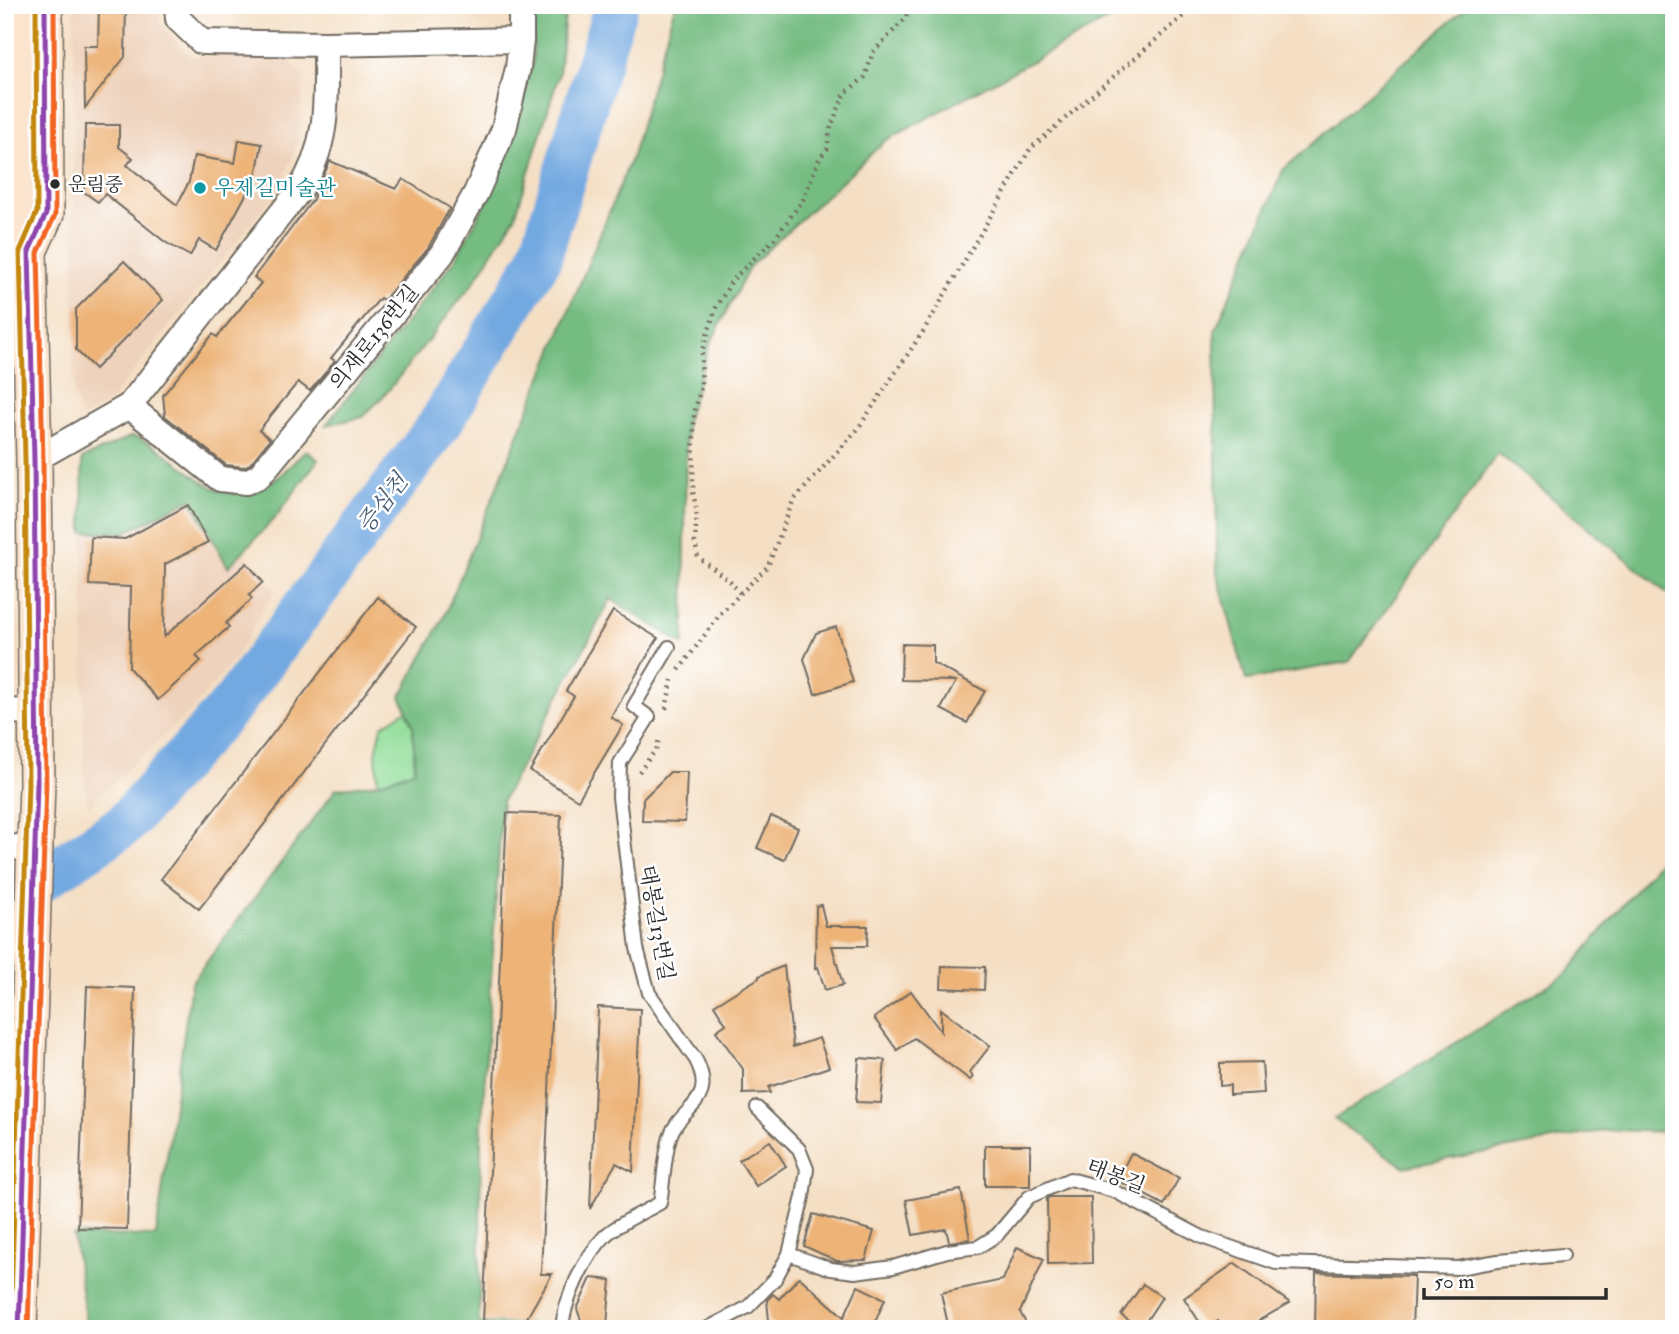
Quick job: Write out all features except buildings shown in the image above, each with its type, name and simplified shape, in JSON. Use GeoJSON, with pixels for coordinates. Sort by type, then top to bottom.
{"type":"FeatureCollection","features":[{"type":"Feature","properties":{"kind":"main road"},"geometry":{"type":"LineString","coordinates":[[12,5],[13,209],[29,251]]}},
{"type":"Feature","properties":{"kind":"main road"},"geometry":{"type":"LineString","coordinates":[[19,1329],[32,951],[21,847],[37,784],[21,712],[34,460],[18,354],[18,302],[29,251],[46,214],[45,5]]}},
{"type":"Feature","properties":{"kind":"street"},"geometry":{"type":"LineString","coordinates":[[177,5],[178,19],[202,42],[326,44],[521,40]]}},
{"type":"Feature","properties":{"kind":"street","name":"의재로136번길"},"geometry":{"type":"LineString","coordinates":[[129,406],[220,479],[246,482],[259,476],[442,254],[476,193],[504,129],[518,68],[521,5]]}},
{"type":"Feature","properties":{"kind":"street"},"geometry":{"type":"LineString","coordinates":[[34,460],[129,406],[309,176],[318,157],[322,139],[326,44]]}},
{"type":"Feature","properties":{"kind":"lane","name":"태봉길13번길"},"geometry":{"type":"LineString","coordinates":[[562,1329],[563,1315],[584,1264],[606,1235],[660,1203],[670,1135],[698,1102],[702,1085],[702,1071],[696,1060],[649,993],[637,948],[619,797],[620,763],[649,717],[634,706],[669,647]]}},
{"type":"Feature","properties":{"kind":"lane"},"geometry":{"type":"LineString","coordinates":[[706,1329],[748,1307],[775,1279],[789,1254],[807,1169],[799,1149],[757,1108]]}},
{"type":"Feature","properties":{"kind":"lane","name":"태봉길"},"geometry":{"type":"LineString","coordinates":[[789,1254],[831,1269],[855,1272],[893,1267],[947,1251],[978,1247],[996,1235],[1029,1197],[1070,1179],[1114,1191],[1202,1237],[1276,1263],[1458,1268],[1563,1255]]}},
{"type":"Feature","properties":{"kind":"path"},"geometry":{"type":"LineString","coordinates":[[741,593],[730,581],[698,557],[695,542],[697,512],[693,492],[694,414],[701,387],[702,351],[716,308],[732,280],[775,238],[803,200],[819,159],[827,149],[831,127],[845,93],[865,77],[873,52],[915,5]]}},
{"type":"Feature","properties":{"kind":"path"},"geometry":{"type":"LineString","coordinates":[[664,713],[672,679],[721,612],[768,566],[793,501],[857,430],[925,330],[1030,149],[1196,5]]}},
{"type":"Feature","properties":{"kind":"path"},"geometry":{"type":"LineString","coordinates":[[619,797],[657,748],[659,737]]}},
{"type":"Feature","properties":{"kind":"shaded area"},"geometry":{"type":"Polygon","coordinates":[[[74,5],[159,5],[160,23],[190,56],[288,58],[303,78],[299,139],[281,186],[109,402],[82,418],[74,394],[74,5]]]}},
{"type":"Feature","properties":{"kind":"shaded area"},"geometry":{"type":"Polygon","coordinates":[[[191,499],[227,566],[243,552],[275,590],[239,652],[194,708],[88,806],[84,776],[83,532],[124,533],[191,499]]]}},
{"type":"Feature","properties":{"kind":"green space"},"geometry":{"type":"Polygon","coordinates":[[[534,5],[566,5],[559,74],[515,217],[474,282],[387,392],[363,417],[326,425],[454,261],[491,193],[533,62],[534,5]]]}},
{"type":"Feature","properties":{"kind":"green space"},"geometry":{"type":"Polygon","coordinates":[[[675,5],[1135,5],[885,141],[750,266],[709,346],[686,422],[684,645],[611,599],[502,801],[481,1140],[479,1323],[539,1325],[539,1329],[87,1329],[73,1235],[156,1236],[191,983],[336,789],[378,783],[415,770],[413,726],[401,696],[444,617],[632,156],[675,5]]]}},
{"type":"Feature","properties":{"kind":"green space"},"geometry":{"type":"Polygon","coordinates":[[[1469,5],[1674,5],[1674,599],[1498,453],[1349,662],[1246,680],[1217,573],[1215,331],[1283,170],[1469,5]]]}},
{"type":"Feature","properties":{"kind":"green space"},"geometry":{"type":"Polygon","coordinates":[[[132,436],[159,449],[214,488],[229,493],[254,491],[266,486],[306,450],[318,460],[275,518],[228,567],[191,499],[124,533],[83,532],[82,459],[132,436]]]}},
{"type":"Feature","properties":{"kind":"green space"},"geometry":{"type":"Polygon","coordinates":[[[407,710],[413,726],[415,770],[378,783],[376,753],[382,726],[407,710]]]}},
{"type":"Feature","properties":{"kind":"green space"},"geometry":{"type":"Polygon","coordinates":[[[1674,810],[1674,1132],[1608,1130],[1404,1167],[1334,1119],[1566,974],[1662,858],[1674,810]]]}},
{"type":"Feature","properties":{"kind":"waterway","name":"증심천"},"geometry":{"type":"LineString","coordinates":[[5,904],[124,825],[233,703],[439,425],[539,260],[616,5]]}},
{"type":"Feature","properties":{"kind":"transit line"},"geometry":{"type":"LineString","coordinates":[[10,1329],[28,784],[20,251],[37,212],[36,5]]}},
{"type":"Feature","properties":{"kind":"transit line"},"geometry":{"type":"LineString","coordinates":[[19,1329],[37,784],[29,251],[46,214],[45,5]]}},
{"type":"Feature","properties":{"kind":"transit line"},"geometry":{"type":"LineString","coordinates":[[28,1329],[46,784],[38,253],[55,215],[54,5]]}},
{"type":"Feature","properties":{"kind":"place","name":"운림중"},"geometry":{"type":"Point","coordinates":[55,184]}},
{"type":"Feature","properties":{"kind":"place","name":"우제길미술관"},"geometry":{"type":"Point","coordinates":[200,188]}}]}
